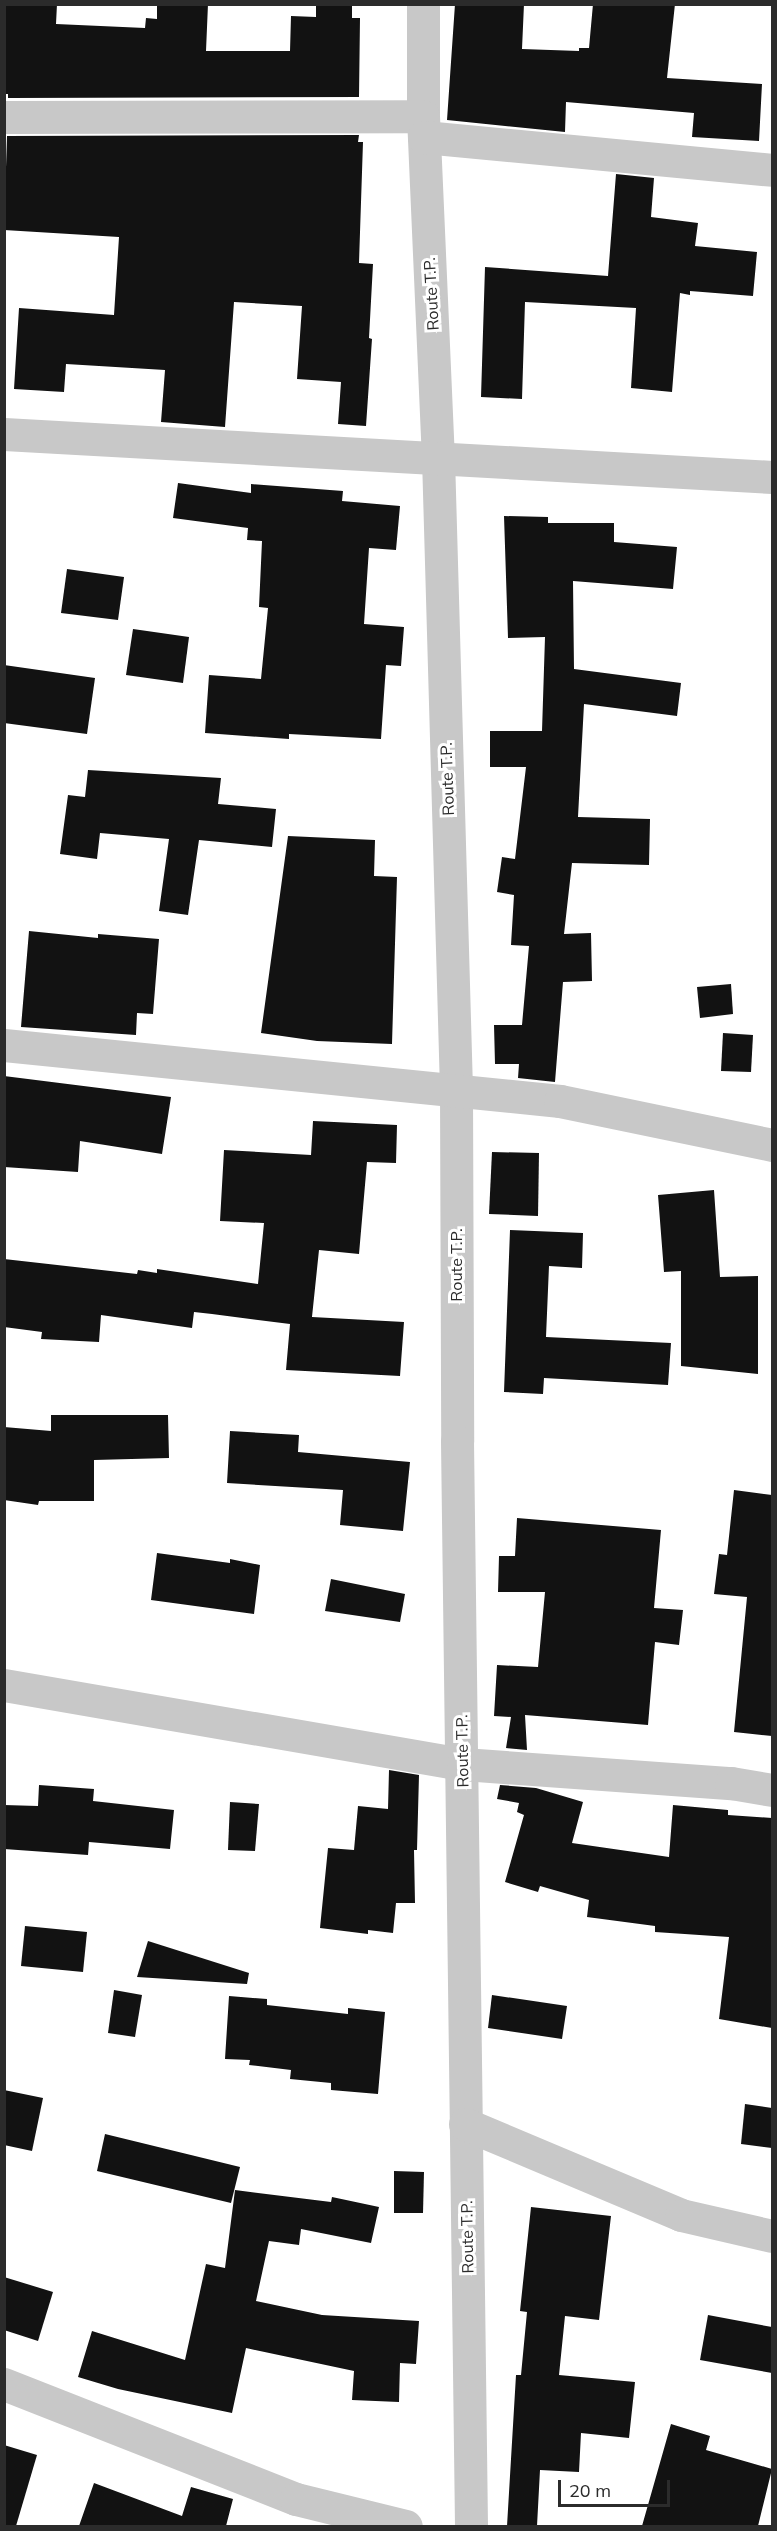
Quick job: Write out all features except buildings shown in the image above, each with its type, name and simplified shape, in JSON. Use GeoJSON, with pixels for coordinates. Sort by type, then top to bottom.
{"type":"FeatureCollection","features":[{"type":"Feature","properties":{"kind":"street","name":"Route T.P."},"geometry":{"type":"LineString","coordinates":[[423,4],[423,126],[438,457],[456,1091],[457,1441],[463,1764],[471,2526]]}},
{"type":"Feature","properties":{"kind":"street"},"geometry":{"type":"LineString","coordinates":[[4,117],[423,126],[772,170]]}},
{"type":"Feature","properties":{"kind":"street"},"geometry":{"type":"LineString","coordinates":[[4,434],[772,477]]}},
{"type":"Feature","properties":{"kind":"street"},"geometry":{"type":"LineString","coordinates":[[4,1045],[560,1101],[772,1145]]}},
{"type":"Feature","properties":{"kind":"street"},"geometry":{"type":"LineString","coordinates":[[4,1685],[463,1764],[731,1783],[772,1790]]}},
{"type":"Feature","properties":{"kind":"street"},"geometry":{"type":"LineString","coordinates":[[465,2124],[681,2215],[772,2236]]}},
{"type":"Feature","properties":{"kind":"street"},"geometry":{"type":"LineString","coordinates":[[4,2384],[296,2499],[406,2526]]}}]}
